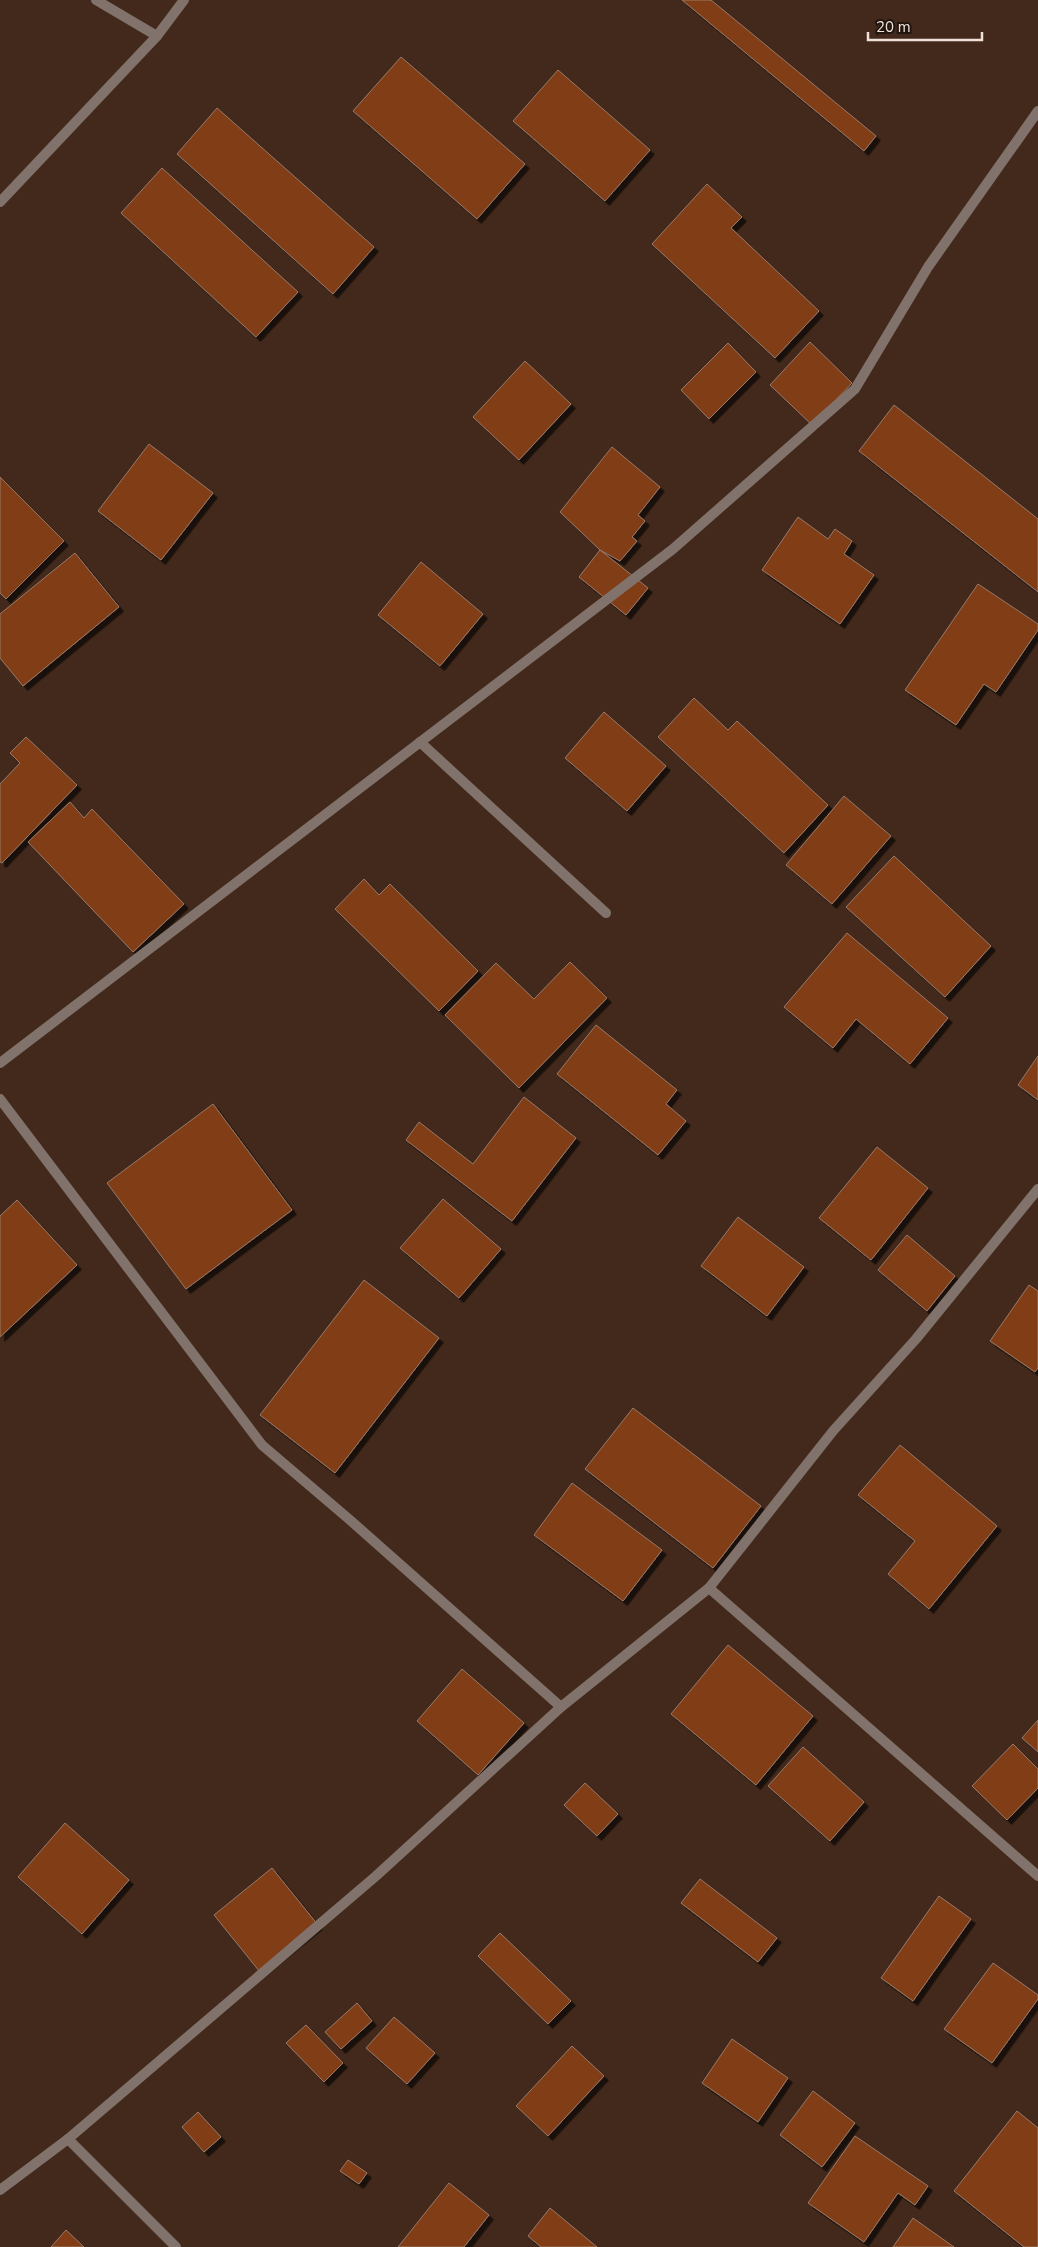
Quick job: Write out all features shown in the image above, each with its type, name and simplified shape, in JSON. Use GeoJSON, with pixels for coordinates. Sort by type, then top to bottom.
{"type":"FeatureCollection","features":[{"type":"Feature","properties":{"kind":"street"},"geometry":{"type":"LineString","coordinates":[[96,0],[157,36]]}},
{"type":"Feature","properties":{"kind":"street"},"geometry":{"type":"LineString","coordinates":[[0,202],[157,36],[184,0]]}},
{"type":"Feature","properties":{"kind":"street"},"geometry":{"type":"LineString","coordinates":[[0,1063],[672,549],[855,389],[928,267],[1038,111]]}},
{"type":"Feature","properties":{"kind":"street"},"geometry":{"type":"LineString","coordinates":[[420,742],[606,913]]}},
{"type":"Feature","properties":{"kind":"street"},"geometry":{"type":"LineString","coordinates":[[0,1099],[262,1445],[350,1520],[560,1707]]}},
{"type":"Feature","properties":{"kind":"street"},"geometry":{"type":"LineString","coordinates":[[0,2190],[68,2139],[376,1876],[560,1707],[709,1588],[833,1431],[916,1339],[1038,1189]]}},
{"type":"Feature","properties":{"kind":"street"},"geometry":{"type":"LineString","coordinates":[[709,1588],[1038,1876]]}},
{"type":"Feature","properties":{"kind":"street"},"geometry":{"type":"LineString","coordinates":[[68,2139],[176,2247]]}},
{"type":"Feature","properties":{"kind":"building"},"geometry":{"type":"Polygon","coordinates":[[[682,0],[711,0],[876,136],[864,151],[682,0]]]}},
{"type":"Feature","properties":{"kind":"building"},"geometry":{"type":"Polygon","coordinates":[[[401,57],[525,164],[477,219],[353,111],[401,57]]]}},
{"type":"Feature","properties":{"kind":"building"},"geometry":{"type":"Polygon","coordinates":[[[558,70],[650,150],[605,201],[513,121],[558,70]]]}},
{"type":"Feature","properties":{"kind":"building"},"geometry":{"type":"Polygon","coordinates":[[[217,108],[374,247],[333,294],[177,154],[217,108]]]}},
{"type":"Feature","properties":{"kind":"building"},"geometry":{"type":"Polygon","coordinates":[[[162,168],[298,292],[256,337],[121,213],[162,168]]]}},
{"type":"Feature","properties":{"kind":"building"},"geometry":{"type":"Polygon","coordinates":[[[707,184],[742,217],[731,228],[819,311],[775,358],[652,244],[707,184]]]}},
{"type":"Feature","properties":{"kind":"building"},"geometry":{"type":"Polygon","coordinates":[[[810,342],[852,383],[812,425],[770,385],[810,342]]]}},
{"type":"Feature","properties":{"kind":"building"},"geometry":{"type":"Polygon","coordinates":[[[728,343],[756,372],[709,419],[681,390],[728,343]]]}},
{"type":"Feature","properties":{"kind":"building"},"geometry":{"type":"Polygon","coordinates":[[[525,361],[571,404],[519,460],[473,417],[525,361]]]}},
{"type":"Feature","properties":{"kind":"building"},"geometry":{"type":"Polygon","coordinates":[[[894,405],[1038,519],[1038,592],[859,451],[894,405]]]}},
{"type":"Feature","properties":{"kind":"building"},"geometry":{"type":"Polygon","coordinates":[[[149,444],[213,493],[161,560],[98,511],[149,444]]]}},
{"type":"Feature","properties":{"kind":"building"},"geometry":{"type":"Polygon","coordinates":[[[612,447],[660,487],[638,515],[645,521],[632,537],[637,541],[620,561],[600,550],[560,512],[612,447]]]}},
{"type":"Feature","properties":{"kind":"building"},"geometry":{"type":"Polygon","coordinates":[[[0,477],[64,541],[6,599],[0,593],[0,477]]]}},
{"type":"Feature","properties":{"kind":"building"},"geometry":{"type":"Polygon","coordinates":[[[798,517],[828,539],[835,529],[852,541],[844,554],[874,575],[840,624],[762,570],[798,517]]]}},
{"type":"Feature","properties":{"kind":"building"},"geometry":{"type":"Polygon","coordinates":[[[600,550],[648,588],[626,615],[579,577],[600,550]]]}},
{"type":"Feature","properties":{"kind":"building"},"geometry":{"type":"Polygon","coordinates":[[[75,553],[119,607],[23,686],[0,658],[0,614],[75,553]]]}},
{"type":"Feature","properties":{"kind":"building"},"geometry":{"type":"Polygon","coordinates":[[[421,562],[483,614],[440,666],[378,615],[421,562]]]}},
{"type":"Feature","properties":{"kind":"building"},"geometry":{"type":"Polygon","coordinates":[[[978,584],[1038,624],[1038,630],[996,692],[984,684],[956,725],[905,690],[978,584]]]}},
{"type":"Feature","properties":{"kind":"building"},"geometry":{"type":"Polygon","coordinates":[[[694,698],[728,730],[737,721],[828,805],[784,853],[658,737],[694,698]]]}},
{"type":"Feature","properties":{"kind":"building"},"geometry":{"type":"Polygon","coordinates":[[[604,712],[666,766],[627,811],[565,758],[604,712]]]}},
{"type":"Feature","properties":{"kind":"building"},"geometry":{"type":"Polygon","coordinates":[[[26,737],[77,785],[2,863],[0,862],[0,784],[20,763],[10,753],[26,737]]]}},
{"type":"Feature","properties":{"kind":"building"},"geometry":{"type":"Polygon","coordinates":[[[844,796],[891,836],[832,904],[786,865],[844,796]]]}},
{"type":"Feature","properties":{"kind":"building"},"geometry":{"type":"Polygon","coordinates":[[[70,802],[84,818],[92,809],[184,904],[133,952],[28,842],[70,802]]]}},
{"type":"Feature","properties":{"kind":"building"},"geometry":{"type":"Polygon","coordinates":[[[894,856],[991,946],[945,997],[846,907],[894,856]]]}},
{"type":"Feature","properties":{"kind":"building"},"geometry":{"type":"Polygon","coordinates":[[[364,879],[379,895],[390,884],[478,971],[439,1011],[335,909],[364,879]]]}},
{"type":"Feature","properties":{"kind":"building"},"geometry":{"type":"Polygon","coordinates":[[[847,933],[948,1018],[910,1064],[856,1019],[833,1048],[784,1007],[847,933]]]}},
{"type":"Feature","properties":{"kind":"building"},"geometry":{"type":"Polygon","coordinates":[[[570,962],[607,998],[519,1088],[445,1015],[496,963],[534,999],[570,962]]]}},
{"type":"Feature","properties":{"kind":"building"},"geometry":{"type":"Polygon","coordinates":[[[596,1025],[677,1090],[666,1104],[686,1121],[658,1155],[557,1074],[596,1025]]]}},
{"type":"Feature","properties":{"kind":"building"},"geometry":{"type":"Polygon","coordinates":[[[1038,1056],[1038,1100],[1018,1085],[1038,1056]]]}},
{"type":"Feature","properties":{"kind":"building"},"geometry":{"type":"Polygon","coordinates":[[[524,1097],[576,1138],[512,1221],[406,1140],[419,1122],[473,1164],[524,1097]]]}},
{"type":"Feature","properties":{"kind":"building"},"geometry":{"type":"Polygon","coordinates":[[[213,1104],[292,1210],[186,1289],[107,1183],[213,1104]]]}},
{"type":"Feature","properties":{"kind":"building"},"geometry":{"type":"Polygon","coordinates":[[[877,1147],[928,1188],[871,1260],[819,1218],[877,1147]]]}},
{"type":"Feature","properties":{"kind":"building"},"geometry":{"type":"Polygon","coordinates":[[[443,1199],[501,1249],[459,1298],[400,1248],[443,1199]]]}},
{"type":"Feature","properties":{"kind":"building"},"geometry":{"type":"Polygon","coordinates":[[[17,1200],[77,1265],[0,1337],[0,1216],[17,1200]]]}},
{"type":"Feature","properties":{"kind":"building"},"geometry":{"type":"Polygon","coordinates":[[[738,1217],[804,1267],[767,1316],[701,1266],[738,1217]]]}},
{"type":"Feature","properties":{"kind":"building"},"geometry":{"type":"Polygon","coordinates":[[[907,1235],[955,1276],[927,1311],[878,1270],[907,1235]]]}},
{"type":"Feature","properties":{"kind":"building"},"geometry":{"type":"Polygon","coordinates":[[[364,1280],[439,1338],[335,1473],[260,1415],[364,1280]]]}},
{"type":"Feature","properties":{"kind":"building"},"geometry":{"type":"Polygon","coordinates":[[[1029,1285],[1038,1291],[1038,1368],[1035,1372],[990,1341],[1029,1285]]]}},
{"type":"Feature","properties":{"kind":"building"},"geometry":{"type":"Polygon","coordinates":[[[633,1408],[761,1506],[713,1568],[585,1469],[633,1408]]]}},
{"type":"Feature","properties":{"kind":"building"},"geometry":{"type":"Polygon","coordinates":[[[900,1445],[997,1526],[929,1609],[888,1574],[915,1541],[858,1495],[900,1445]]]}},
{"type":"Feature","properties":{"kind":"building"},"geometry":{"type":"Polygon","coordinates":[[[572,1483],[662,1550],[623,1601],[534,1535],[572,1483]]]}},
{"type":"Feature","properties":{"kind":"building"},"geometry":{"type":"Polygon","coordinates":[[[728,1645],[813,1716],[756,1785],[671,1714],[728,1645]]]}},
{"type":"Feature","properties":{"kind":"building"},"geometry":{"type":"Polygon","coordinates":[[[462,1669],[524,1723],[478,1775],[417,1721],[462,1669]]]}},
{"type":"Feature","properties":{"kind":"building"},"geometry":{"type":"Polygon","coordinates":[[[1038,1720],[1038,1752],[1022,1738],[1038,1720]]]}},
{"type":"Feature","properties":{"kind":"building"},"geometry":{"type":"Polygon","coordinates":[[[1013,1744],[1038,1769],[1038,1788],[1007,1820],[972,1786],[1013,1744]]]}},
{"type":"Feature","properties":{"kind":"building"},"geometry":{"type":"Polygon","coordinates":[[[803,1747],[864,1802],[830,1841],[768,1786],[803,1747]]]}},
{"type":"Feature","properties":{"kind":"building"},"geometry":{"type":"Polygon","coordinates":[[[585,1783],[618,1814],[597,1836],[564,1805],[585,1783]]]}},
{"type":"Feature","properties":{"kind":"building"},"geometry":{"type":"Polygon","coordinates":[[[65,1823],[129,1880],[82,1934],[18,1877],[65,1823]]]}},
{"type":"Feature","properties":{"kind":"building"},"geometry":{"type":"Polygon","coordinates":[[[272,1868],[318,1925],[260,1972],[214,1915],[272,1868]]]}},
{"type":"Feature","properties":{"kind":"building"},"geometry":{"type":"Polygon","coordinates":[[[700,1879],[777,1938],[758,1962],[681,1903],[700,1879]]]}},
{"type":"Feature","properties":{"kind":"building"},"geometry":{"type":"Polygon","coordinates":[[[939,1896],[971,1919],[913,2001],[881,1978],[939,1896]]]}},
{"type":"Feature","properties":{"kind":"building"},"geometry":{"type":"Polygon","coordinates":[[[500,1933],[571,2001],[548,2024],[478,1956],[500,1933]]]}},
{"type":"Feature","properties":{"kind":"building"},"geometry":{"type":"Polygon","coordinates":[[[993,1963],[1038,1995],[1038,1999],[992,2063],[944,2029],[993,1963]]]}},
{"type":"Feature","properties":{"kind":"building"},"geometry":{"type":"Polygon","coordinates":[[[357,2003],[372,2021],[341,2049],[325,2032],[357,2003]]]}},
{"type":"Feature","properties":{"kind":"building"},"geometry":{"type":"Polygon","coordinates":[[[394,2017],[435,2053],[407,2084],[366,2048],[394,2017]]]}},
{"type":"Feature","properties":{"kind":"building"},"geometry":{"type":"Polygon","coordinates":[[[306,2025],[343,2063],[324,2082],[286,2043],[306,2025]]]}},
{"type":"Feature","properties":{"kind":"building"},"geometry":{"type":"Polygon","coordinates":[[[732,2039],[788,2078],[758,2122],[702,2083],[732,2039]]]}},
{"type":"Feature","properties":{"kind":"building"},"geometry":{"type":"Polygon","coordinates":[[[572,2046],[604,2076],[548,2136],[516,2106],[572,2046]]]}},
{"type":"Feature","properties":{"kind":"building"},"geometry":{"type":"Polygon","coordinates":[[[813,2091],[855,2123],[822,2167],[780,2135],[813,2091]]]}},
{"type":"Feature","properties":{"kind":"building"},"geometry":{"type":"Polygon","coordinates":[[[1017,2111],[1038,2128],[1038,2247],[1024,2247],[954,2191],[1017,2111]]]}},
{"type":"Feature","properties":{"kind":"building"},"geometry":{"type":"Polygon","coordinates":[[[198,2112],[221,2137],[204,2152],[182,2127],[198,2112]]]}},
{"type":"Feature","properties":{"kind":"building"},"geometry":{"type":"Polygon","coordinates":[[[855,2136],[928,2186],[915,2205],[898,2193],[864,2242],[808,2203],[855,2136]]]}},
{"type":"Feature","properties":{"kind":"building"},"geometry":{"type":"Polygon","coordinates":[[[348,2160],[367,2173],[359,2184],[340,2171],[348,2160]]]}},
{"type":"Feature","properties":{"kind":"building"},"geometry":{"type":"Polygon","coordinates":[[[449,2183],[489,2215],[464,2247],[398,2247],[449,2183]]]}},
{"type":"Feature","properties":{"kind":"building"},"geometry":{"type":"Polygon","coordinates":[[[550,2208],[597,2247],[541,2247],[528,2236],[550,2208]]]}},
{"type":"Feature","properties":{"kind":"building"},"geometry":{"type":"Polygon","coordinates":[[[913,2218],[954,2247],[893,2247],[913,2218]]]}},
{"type":"Feature","properties":{"kind":"building"},"geometry":{"type":"Polygon","coordinates":[[[66,2230],[84,2247],[51,2247],[66,2230]]]}}]}
